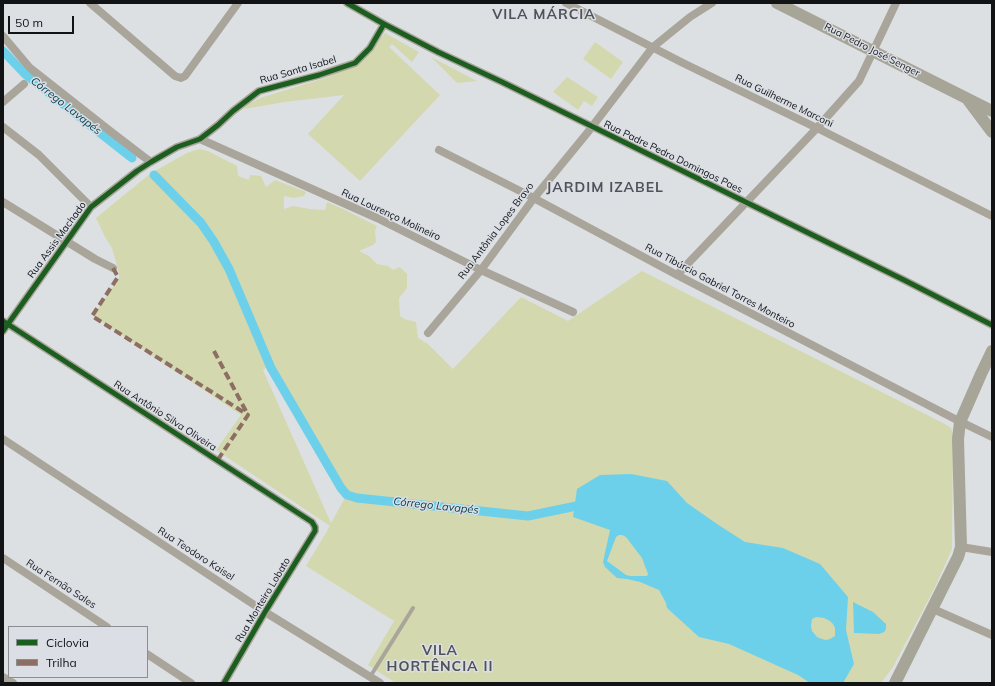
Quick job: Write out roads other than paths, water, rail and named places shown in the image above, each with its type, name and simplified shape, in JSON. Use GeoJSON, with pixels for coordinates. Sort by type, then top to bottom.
{"type":"FeatureCollection","features":[{"type":"Feature","properties":{"kind":"main road","name":"Rua Pedro José Senger"},"geometry":{"type":"LineString","coordinates":[[777,3],[992,111]]}},
{"type":"Feature","properties":{"kind":"main road","name":"Rua Pedro José Senger"},"geometry":{"type":"LineString","coordinates":[[966,98],[992,132]]}},
{"type":"Feature","properties":{"kind":"main road"},"geometry":{"type":"LineString","coordinates":[[895,683],[958,557],[961,546],[958,439],[960,422],[992,351]]}},
{"type":"Feature","properties":{"kind":"street"},"geometry":{"type":"LineString","coordinates":[[90,3],[175,76],[181,78],[185,76],[238,3]]}},
{"type":"Feature","properties":{"kind":"street","name":"Rua Padre Pedro Domingos Paes"},"geometry":{"type":"LineString","coordinates":[[347,3],[438,52],[592,126],[992,325]]}},
{"type":"Feature","properties":{"kind":"street","name":"Rua Guilherme Marconi"},"geometry":{"type":"LineString","coordinates":[[566,3],[683,63],[817,128],[992,216]]}},
{"type":"Feature","properties":{"kind":"street","name":"Rua Antônia Lopes Bravo"},"geometry":{"type":"LineString","coordinates":[[428,332],[481,270],[534,198],[653,47],[690,17],[712,3]]}},
{"type":"Feature","properties":{"kind":"street"},"geometry":{"type":"LineString","coordinates":[[677,275],[817,128],[859,81],[896,3]]}},
{"type":"Feature","properties":{"kind":"street","name":"Rua Santa Isabel"},"geometry":{"type":"LineString","coordinates":[[149,163],[177,147],[200,139],[259,91],[319,75],[355,63],[370,48],[384,24]]}},
{"type":"Feature","properties":{"kind":"street"},"geometry":{"type":"LineString","coordinates":[[3,36],[30,68],[144,157],[149,163]]}},
{"type":"Feature","properties":{"kind":"street"},"geometry":{"type":"LineString","coordinates":[[3,102],[24,84]]}},
{"type":"Feature","properties":{"kind":"street"},"geometry":{"type":"LineString","coordinates":[[3,127],[39,155],[91,207]]}},
{"type":"Feature","properties":{"kind":"street","name":"Rua Lourenço Molineiro"},"geometry":{"type":"LineString","coordinates":[[200,139],[376,218],[481,270],[574,312]]}},
{"type":"Feature","properties":{"kind":"street","name":"Rua Tibúrcio Gabriel Torres Monteiro"},"geometry":{"type":"LineString","coordinates":[[439,150],[534,198],[677,275],[960,422],[992,437]]}},
{"type":"Feature","properties":{"kind":"street","name":"Rua Assis Machado"},"geometry":{"type":"LineString","coordinates":[[5,325],[91,207],[149,163]]}},
{"type":"Feature","properties":{"kind":"street"},"geometry":{"type":"LineString","coordinates":[[3,202],[95,259],[114,268]]}},
{"type":"Feature","properties":{"kind":"street","name":"Rua Antônio Silva Oliveira"},"geometry":{"type":"LineString","coordinates":[[5,325],[312,522],[315,527]]}},
{"type":"Feature","properties":{"kind":"street","name":"Rua Teodoro Kaisel"},"geometry":{"type":"LineString","coordinates":[[3,439],[368,680],[380,683]]}},
{"type":"Feature","properties":{"kind":"street","name":"Rua Monteiro Lobato"},"geometry":{"type":"LineString","coordinates":[[224,683],[315,527]]}},
{"type":"Feature","properties":{"kind":"street"},"geometry":{"type":"LineString","coordinates":[[961,546],[992,552]]}},
{"type":"Feature","properties":{"kind":"street","name":"Rua Fernão Sales"},"geometry":{"type":"LineString","coordinates":[[3,558],[106,626]]}},
{"type":"Feature","properties":{"kind":"street"},"geometry":{"type":"LineString","coordinates":[[933,609],[992,635]]}},
{"type":"Feature","properties":{"kind":"street"},"geometry":{"type":"LineString","coordinates":[[148,655],[191,683]]}},
{"type":"Feature","properties":{"kind":"street"},"geometry":{"type":"LineString","coordinates":[[3,677],[14,683]]}},
{"type":"Feature","properties":{"kind":"lane"},"geometry":{"type":"LineString","coordinates":[[368,680],[412,608]]}},
{"type":"Feature","properties":{"kind":"water"},"geometry":{"type":"Polygon","coordinates":[[[631,474],[667,481],[687,503],[745,542],[783,548],[820,564],[848,597],[846,630],[854,664],[843,683],[810,683],[798,675],[729,644],[699,637],[667,608],[659,590],[640,582],[617,578],[605,567],[603,562],[610,530],[573,517],[577,489],[600,475],[631,474]],[[619,535],[616,537],[607,561],[626,575],[647,576],[648,574],[642,558],[626,537],[619,535]],[[816,617],[812,619],[811,626],[812,631],[817,637],[826,640],[835,636],[835,628],[830,621],[824,618],[816,617]]]}},
{"type":"Feature","properties":{"kind":"water"},"geometry":{"type":"Polygon","coordinates":[[[853,602],[873,612],[886,624],[886,629],[884,632],[879,634],[854,633],[853,602]]]}},
{"type":"Feature","properties":{"kind":"waterway","name":"Córrego Lavapés"},"geometry":{"type":"LineString","coordinates":[[3,51],[25,74],[132,158]]}},
{"type":"Feature","properties":{"kind":"waterway","name":"Córrego Lavapés"},"geometry":{"type":"LineString","coordinates":[[154,175],[201,223],[214,242],[229,269],[271,368],[341,488],[347,495],[357,498],[528,516],[586,504]]}},
{"type":"Feature","properties":{"kind":"district","name":"VILA MÁRCIA"},"geometry":{"type":"Point","coordinates":[544,15]}},
{"type":"Feature","properties":{"kind":"district","name":"JARDIM IZABEL"},"geometry":{"type":"Point","coordinates":[605,188]}},
{"type":"Feature","properties":{"kind":"district","name":"VILA HORTÊNCIA II"},"geometry":{"type":"Point","coordinates":[440,660]}}]}
